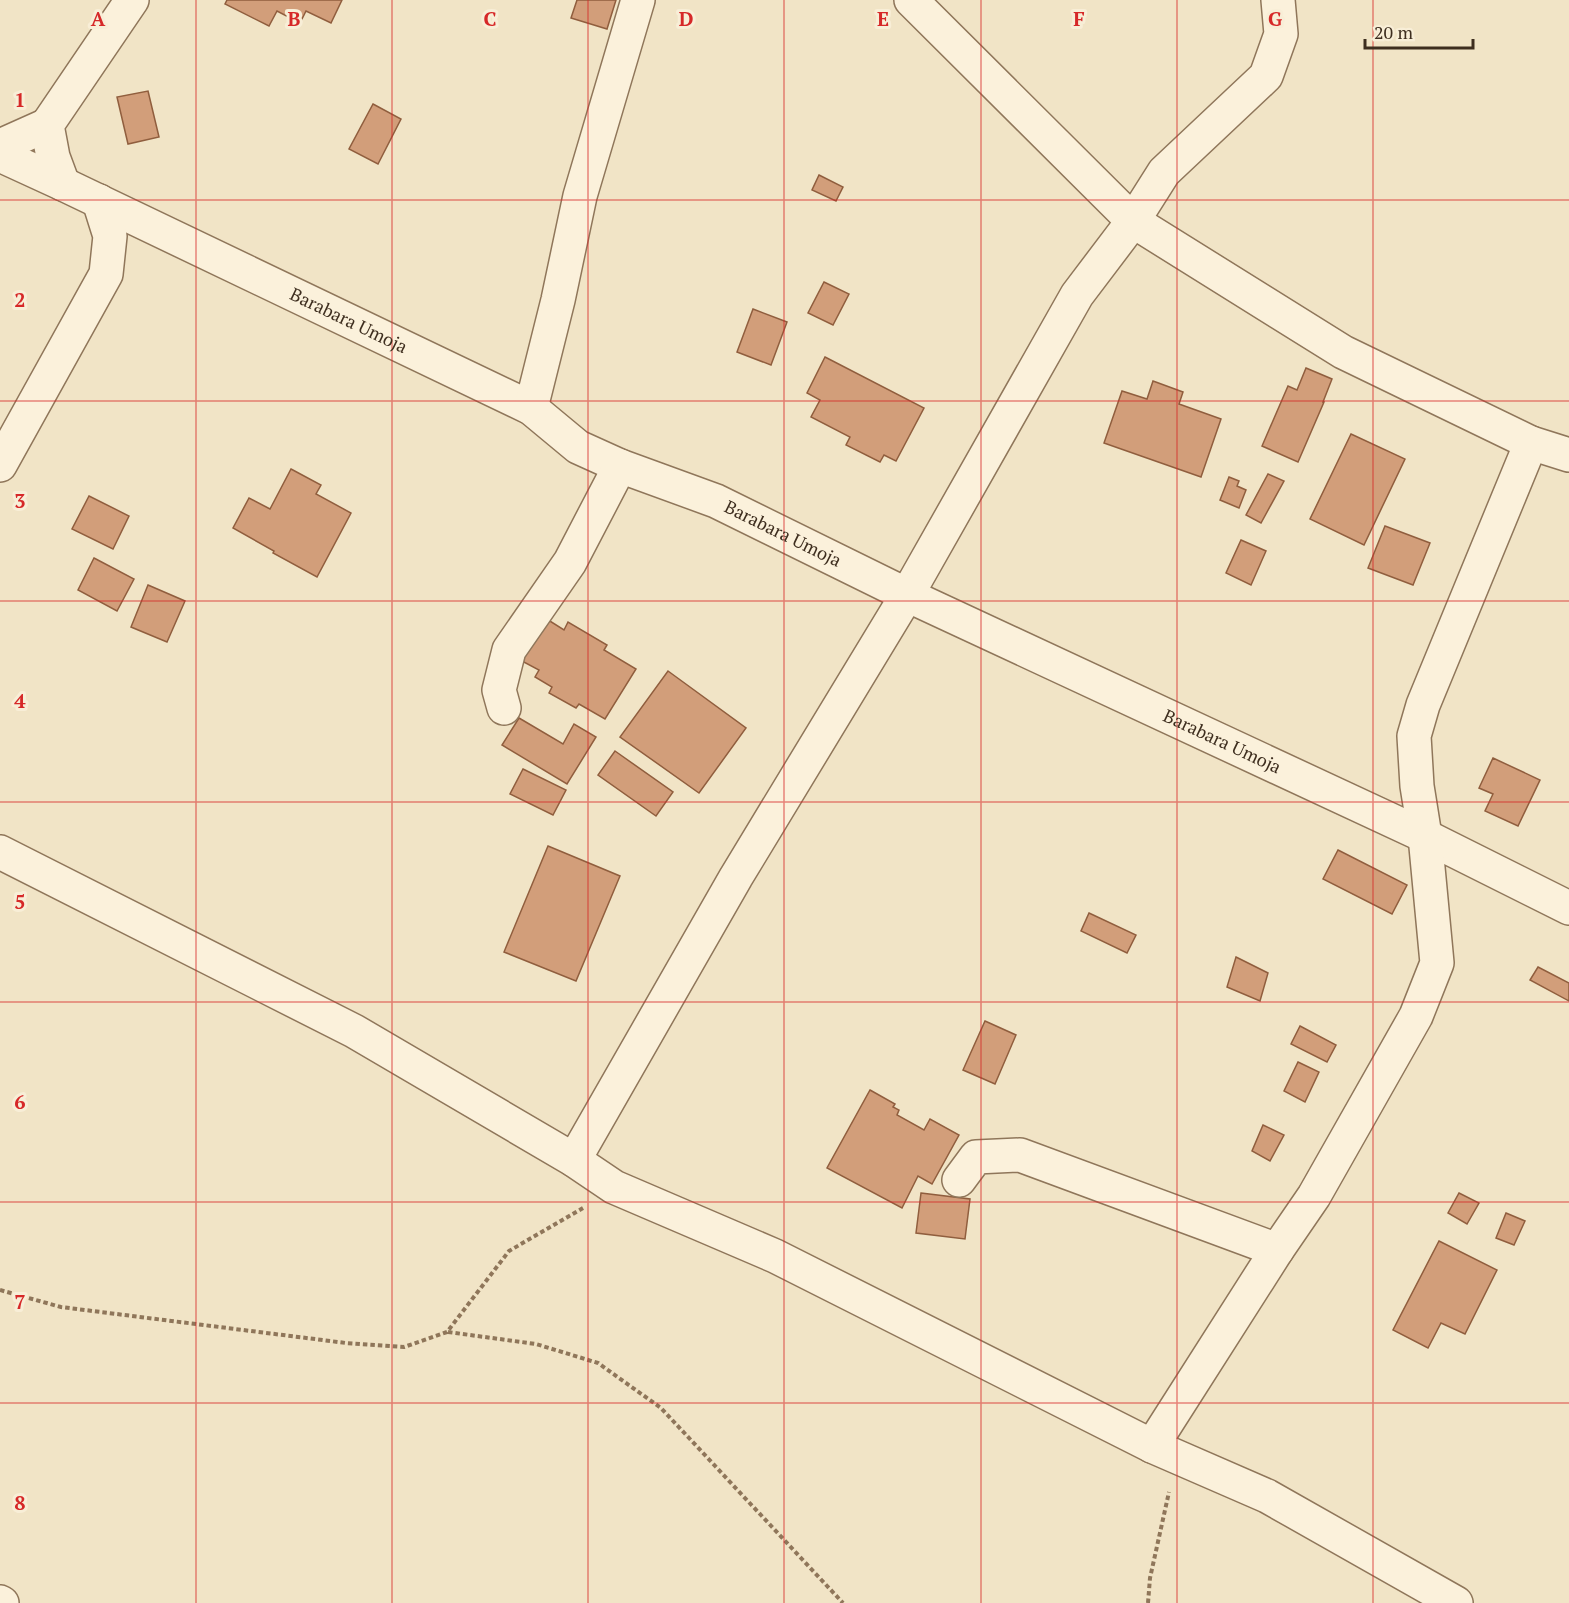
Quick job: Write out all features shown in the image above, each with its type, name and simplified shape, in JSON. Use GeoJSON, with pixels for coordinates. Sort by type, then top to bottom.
{"type":"FeatureCollection","features":[{"type":"Feature","properties":{"kind":"street"},"geometry":{"type":"LineString","coordinates":[[0,146],[48,125],[132,0]]}},
{"type":"Feature","properties":{"kind":"street"},"geometry":{"type":"LineString","coordinates":[[531,408],[558,300],[580,196],[638,0]]}},
{"type":"Feature","properties":{"kind":"street"},"geometry":{"type":"LineString","coordinates":[[911,0],[1133,221],[1342,352],[1531,443],[1569,455]]}},
{"type":"Feature","properties":{"kind":"street"},"geometry":{"type":"LineString","coordinates":[[574,1160],[736,877],[907,595],[1077,295],[1133,221],[1164,172],[1266,76],[1281,34],[1278,0]]}},
{"type":"Feature","properties":{"kind":"street"},"geometry":{"type":"LineString","coordinates":[[48,125],[53,157],[63,184]]}},
{"type":"Feature","properties":{"kind":"street","name":"Barabara Umoja"},"geometry":{"type":"LineString","coordinates":[[0,155],[531,408],[578,447],[620,466],[716,501],[907,595],[1425,836],[1569,908]]}},
{"type":"Feature","properties":{"kind":"street"},"geometry":{"type":"LineString","coordinates":[[0,465],[106,274],[110,236],[99,201]]}},
{"type":"Feature","properties":{"kind":"street"},"geometry":{"type":"LineString","coordinates":[[1165,1452],[1276,1250],[1314,1196],[1416,1016],[1437,963],[1425,836],[1417,786],[1414,736],[1423,705],[1531,443]]}},
{"type":"Feature","properties":{"kind":"street"},"geometry":{"type":"LineString","coordinates":[[504,708],[499,690],[509,650],[570,562],[620,466]]}},
{"type":"Feature","properties":{"kind":"street"},"geometry":{"type":"LineString","coordinates":[[0,852],[354,1031],[574,1160],[614,1187],[775,1256],[1165,1452],[1267,1496],[1456,1603]]}},
{"type":"Feature","properties":{"kind":"street"},"geometry":{"type":"LineString","coordinates":[[958,1180],[976,1157],[1020,1155],[1276,1250]]}},
{"type":"Feature","properties":{"kind":"path"},"geometry":{"type":"LineString","coordinates":[[447,1332],[509,1251],[614,1187]]}},
{"type":"Feature","properties":{"kind":"path"},"geometry":{"type":"LineString","coordinates":[[0,1290],[61,1307],[346,1343],[404,1347],[447,1332],[536,1344],[598,1363],[661,1408],[843,1603]]}},
{"type":"Feature","properties":{"kind":"path"},"geometry":{"type":"LineString","coordinates":[[1148,1603],[1165,1452]]}},
{"type":"Feature","properties":{"kind":"building"},"geometry":{"type":"Polygon","coordinates":[[[227,0],[342,0],[331,23],[306,11],[300,23],[277,11],[269,26],[225,4],[227,0]]]}},
{"type":"Feature","properties":{"kind":"building"},"geometry":{"type":"Polygon","coordinates":[[[577,0],[616,0],[607,29],[571,18],[577,0]]]}},
{"type":"Feature","properties":{"kind":"building"},"geometry":{"type":"Polygon","coordinates":[[[148,91],[159,137],[128,144],[117,97],[148,91]]]}},
{"type":"Feature","properties":{"kind":"building"},"geometry":{"type":"Polygon","coordinates":[[[373,104],[401,119],[378,164],[349,149],[373,104]]]}},
{"type":"Feature","properties":{"kind":"building"},"geometry":{"type":"Polygon","coordinates":[[[819,175],[843,187],[836,201],[812,190],[819,175]]]}},
{"type":"Feature","properties":{"kind":"building"},"geometry":{"type":"Polygon","coordinates":[[[824,282],[849,294],[833,325],[808,313],[824,282]]]}},
{"type":"Feature","properties":{"kind":"building"},"geometry":{"type":"Polygon","coordinates":[[[753,309],[787,322],[771,365],[737,352],[753,309]]]}},
{"type":"Feature","properties":{"kind":"building"},"geometry":{"type":"Polygon","coordinates":[[[825,357],[924,408],[896,461],[884,455],[880,462],[846,445],[850,437],[811,417],[820,400],[807,393],[825,357]]]}},
{"type":"Feature","properties":{"kind":"building"},"geometry":{"type":"Polygon","coordinates":[[[1306,368],[1332,379],[1298,462],[1262,446],[1288,386],[1297,390],[1306,368]]]}},
{"type":"Feature","properties":{"kind":"building"},"geometry":{"type":"Polygon","coordinates":[[[1153,381],[1183,392],[1179,404],[1221,419],[1201,477],[1104,443],[1122,391],[1147,399],[1153,381]]]}},
{"type":"Feature","properties":{"kind":"building"},"geometry":{"type":"Polygon","coordinates":[[[1351,434],[1405,459],[1364,545],[1310,519],[1351,434]]]}},
{"type":"Feature","properties":{"kind":"building"},"geometry":{"type":"Polygon","coordinates":[[[291,469],[321,485],[316,494],[351,513],[317,577],[233,528],[249,498],[270,509],[291,469]]]}},
{"type":"Feature","properties":{"kind":"building"},"geometry":{"type":"Polygon","coordinates":[[[1268,474],[1284,481],[1261,523],[1246,515],[1268,474]]]}},
{"type":"Feature","properties":{"kind":"building"},"geometry":{"type":"Polygon","coordinates":[[[1229,477],[1239,481],[1237,486],[1246,490],[1239,508],[1220,500],[1229,477]]]}},
{"type":"Feature","properties":{"kind":"building"},"geometry":{"type":"Polygon","coordinates":[[[89,496],[129,516],[113,549],[72,529],[89,496]]]}},
{"type":"Feature","properties":{"kind":"building"},"geometry":{"type":"Polygon","coordinates":[[[1385,526],[1430,543],[1413,585],[1368,568],[1385,526]]]}},
{"type":"Feature","properties":{"kind":"building"},"geometry":{"type":"Polygon","coordinates":[[[1241,540],[1266,551],[1251,585],[1226,573],[1241,540]]]}},
{"type":"Feature","properties":{"kind":"building"},"geometry":{"type":"Polygon","coordinates":[[[94,558],[134,579],[117,611],[78,590],[94,558]]]}},
{"type":"Feature","properties":{"kind":"building"},"geometry":{"type":"Polygon","coordinates":[[[148,585],[185,601],[167,642],[131,627],[148,585]]]}},
{"type":"Feature","properties":{"kind":"building"},"geometry":{"type":"Polygon","coordinates":[[[545,618],[564,630],[568,622],[607,645],[604,650],[636,669],[605,719],[579,704],[576,708],[549,693],[552,687],[535,677],[539,670],[520,660],[545,618]]]}},
{"type":"Feature","properties":{"kind":"building"},"geometry":{"type":"Polygon","coordinates":[[[668,671],[746,728],[699,793],[620,737],[668,671]]]}},
{"type":"Feature","properties":{"kind":"building"},"geometry":{"type":"Polygon","coordinates":[[[519,718],[563,744],[574,724],[596,737],[567,784],[502,745],[519,718]]]}},
{"type":"Feature","properties":{"kind":"building"},"geometry":{"type":"Polygon","coordinates":[[[615,751],[673,792],[656,816],[598,775],[615,751]]]}},
{"type":"Feature","properties":{"kind":"building"},"geometry":{"type":"Polygon","coordinates":[[[1493,758],[1540,780],[1518,826],[1485,811],[1493,794],[1479,788],[1493,758]]]}},
{"type":"Feature","properties":{"kind":"building"},"geometry":{"type":"Polygon","coordinates":[[[523,769],[566,790],[553,815],[510,794],[523,769]]]}},
{"type":"Feature","properties":{"kind":"building"},"geometry":{"type":"Polygon","coordinates":[[[548,846],[620,876],[576,981],[504,952],[548,846]]]}},
{"type":"Feature","properties":{"kind":"building"},"geometry":{"type":"Polygon","coordinates":[[[1338,850],[1407,885],[1392,914],[1323,879],[1338,850]]]}},
{"type":"Feature","properties":{"kind":"building"},"geometry":{"type":"Polygon","coordinates":[[[1089,913],[1136,935],[1127,953],[1081,931],[1089,913]]]}},
{"type":"Feature","properties":{"kind":"building"},"geometry":{"type":"Polygon","coordinates":[[[1236,957],[1268,973],[1260,1001],[1227,987],[1236,957]]]}},
{"type":"Feature","properties":{"kind":"building"},"geometry":{"type":"Polygon","coordinates":[[[1538,967],[1569,983],[1569,1001],[1530,980],[1538,967]]]}},
{"type":"Feature","properties":{"kind":"building"},"geometry":{"type":"Polygon","coordinates":[[[985,1021],[1016,1035],[995,1084],[963,1070],[985,1021]]]}},
{"type":"Feature","properties":{"kind":"building"},"geometry":{"type":"Polygon","coordinates":[[[1300,1026],[1336,1045],[1327,1062],[1291,1044],[1300,1026]]]}},
{"type":"Feature","properties":{"kind":"building"},"geometry":{"type":"Polygon","coordinates":[[[1298,1062],[1319,1072],[1305,1102],[1284,1091],[1298,1062]]]}},
{"type":"Feature","properties":{"kind":"building"},"geometry":{"type":"Polygon","coordinates":[[[870,1090],[895,1104],[893,1107],[899,1110],[897,1115],[924,1130],[930,1119],[959,1135],[932,1184],[918,1176],[902,1208],[827,1168],[870,1090]]]}},
{"type":"Feature","properties":{"kind":"building"},"geometry":{"type":"Polygon","coordinates":[[[1263,1125],[1284,1135],[1270,1161],[1252,1151],[1263,1125]]]}},
{"type":"Feature","properties":{"kind":"building"},"geometry":{"type":"Polygon","coordinates":[[[921,1193],[970,1199],[965,1239],[916,1233],[921,1193]]]}},
{"type":"Feature","properties":{"kind":"building"},"geometry":{"type":"Polygon","coordinates":[[[1459,1193],[1479,1203],[1467,1224],[1448,1213],[1459,1193]]]}},
{"type":"Feature","properties":{"kind":"building"},"geometry":{"type":"Polygon","coordinates":[[[1506,1213],[1525,1221],[1514,1245],[1496,1238],[1506,1213]]]}},
{"type":"Feature","properties":{"kind":"building"},"geometry":{"type":"Polygon","coordinates":[[[1439,1241],[1497,1270],[1465,1334],[1441,1323],[1428,1348],[1393,1330],[1439,1241]]]}}]}
